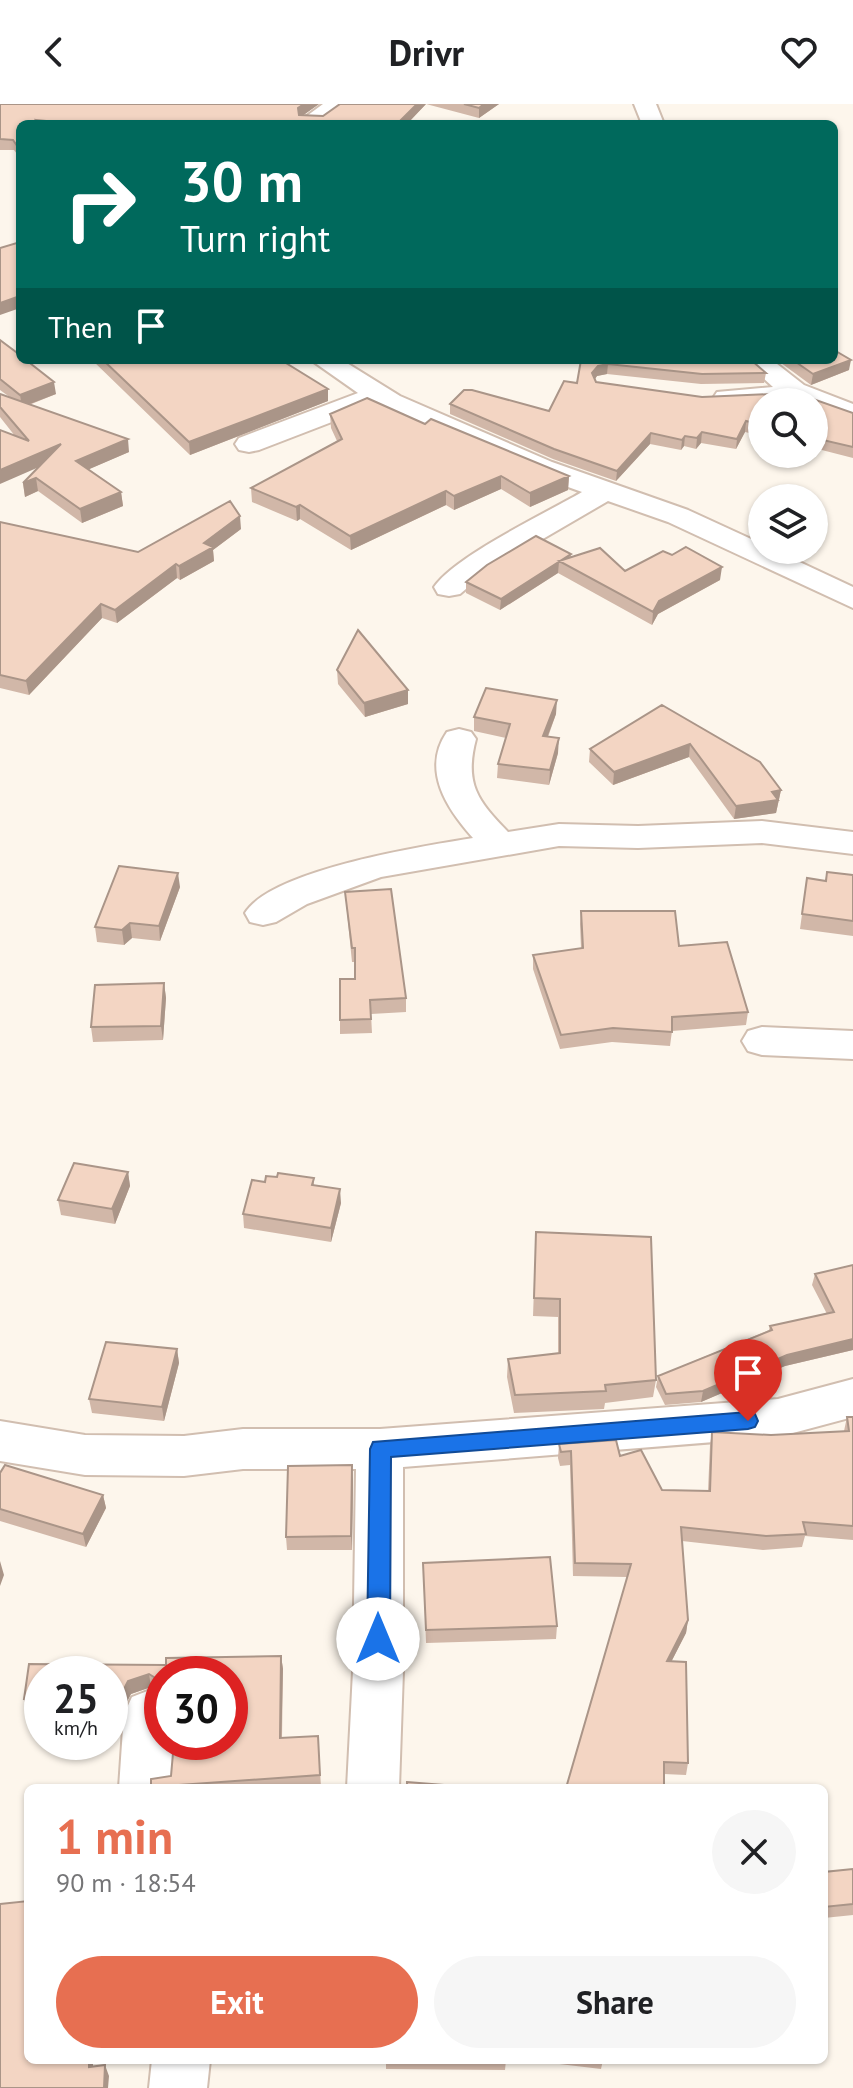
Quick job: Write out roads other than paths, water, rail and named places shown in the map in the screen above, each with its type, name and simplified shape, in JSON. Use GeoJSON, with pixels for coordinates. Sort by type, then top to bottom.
{"type":"FeatureCollection","features":[{"type":"Feature","properties":{"kind":"street"},"geometry":{"type":"LineString","coordinates":[[313,120],[339,104]]}},
{"type":"Feature","properties":{"kind":"street"},"geometry":{"type":"LineString","coordinates":[[330,364],[378,395],[529,463],[678,516],[853,599]]}},
{"type":"Feature","properties":{"kind":"street"},"geometry":{"type":"LineString","coordinates":[[761,364],[790,388]]}},
{"type":"Feature","properties":{"kind":"street"},"geometry":{"type":"LineString","coordinates":[[249,444],[378,395]]}},
{"type":"Feature","properties":{"kind":"street"},"geometry":{"type":"LineString","coordinates":[[696,396],[748,398]]}},
{"type":"Feature","properties":{"kind":"street"},"geometry":{"type":"LineString","coordinates":[[828,404],[853,413]]}},
{"type":"Feature","properties":{"kind":"street"},"geometry":{"type":"LineString","coordinates":[[449,587],[475,566],[605,491]]}},
{"type":"Feature","properties":{"kind":"street"},"geometry":{"type":"LineString","coordinates":[[459,739],[452,759],[454,787],[471,814],[500,845]]}},
{"type":"Feature","properties":{"kind":"street"},"geometry":{"type":"LineString","coordinates":[[263,913],[294,895],[375,866],[559,835],[638,837],[762,832],[853,843]]}},
{"type":"Feature","properties":{"kind":"street"},"geometry":{"type":"LineString","coordinates":[[762,1041],[853,1045]]}},
{"type":"Feature","properties":{"kind":"street"},"geometry":{"type":"LineString","coordinates":[[0,1441],[85,1455],[184,1456],[243,1449],[380,1449],[778,1418],[853,1398]]}},
{"type":"Feature","properties":{"kind":"street"},"geometry":{"type":"LineString","coordinates":[[373,1784],[378,1671],[380,1449]]}},
{"type":"Feature","properties":{"kind":"street"},"geometry":{"type":"LineString","coordinates":[[145,1784],[147,1760]]}},
{"type":"Feature","properties":{"kind":"street"},"geometry":{"type":"LineString","coordinates":[[178,2088],[181,2064]]}}]}
